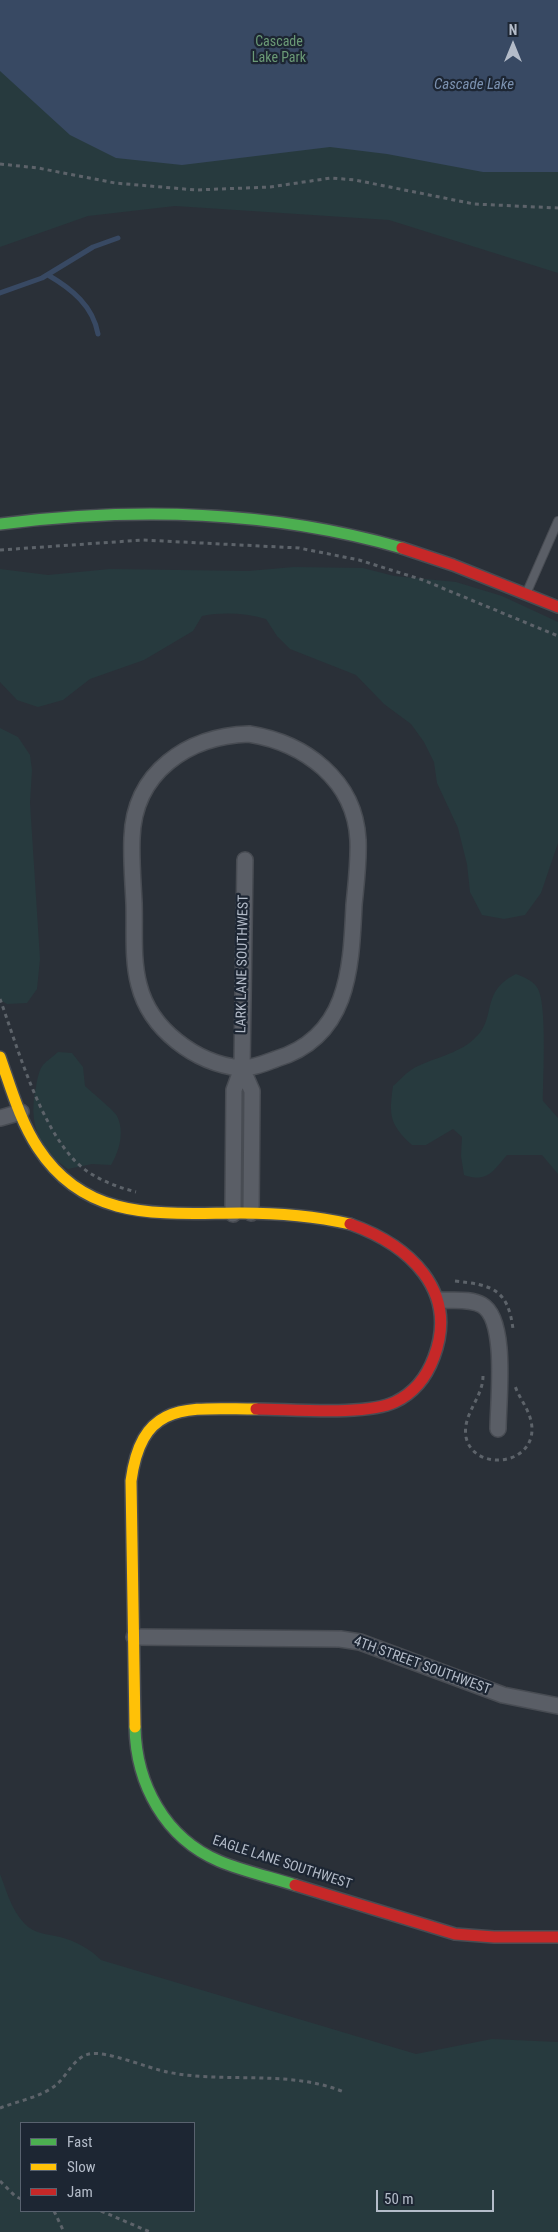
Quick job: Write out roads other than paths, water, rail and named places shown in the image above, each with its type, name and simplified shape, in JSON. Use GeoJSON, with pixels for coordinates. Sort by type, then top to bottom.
{"type":"FeatureCollection","features":[{"type":"Feature","properties":{"kind":"street"},"geometry":{"type":"LineString","coordinates":[[0,524],[123,512],[199,513],[280,522],[393,545],[447,563],[558,607]]}},
{"type":"Feature","properties":{"kind":"street"},"geometry":{"type":"LineString","coordinates":[[249,734],[270,738],[295,747],[309,755],[332,775],[350,805],[358,841],[351,962],[343,997],[335,1013],[325,1027],[296,1052],[242,1068],[219,1063],[176,1041],[163,1028],[142,997],[136,963],[132,837],[141,798],[151,780],[165,765],[184,750],[206,740],[229,735],[249,734]]}},
{"type":"Feature","properties":{"kind":"street","name":"LARK LANE SOUTHWEST"},"geometry":{"type":"LineString","coordinates":[[233,1214],[234,1090],[242,1068],[244,860]]}},
{"type":"Feature","properties":{"kind":"street"},"geometry":{"type":"LineString","coordinates":[[0,1057],[32,1138],[46,1159],[78,1190],[97,1201],[123,1209],[151,1212],[315,1215],[338,1220],[383,1237],[412,1261],[424,1274],[440,1300],[472,1301],[483,1305],[492,1314],[499,1338],[498,1429]]}},
{"type":"Feature","properties":{"kind":"street","name":"LARK LANE SOUTHWEST"},"geometry":{"type":"LineString","coordinates":[[242,1068],[252,1091],[251,1213]]}},
{"type":"Feature","properties":{"kind":"street"},"geometry":{"type":"LineString","coordinates":[[0,1118],[21,1112]]}},
{"type":"Feature","properties":{"kind":"street","name":"EAGLE LANE SOUTHWEST"},"geometry":{"type":"LineString","coordinates":[[440,1300],[438,1342],[433,1362],[422,1382],[407,1395],[388,1405],[344,1410],[185,1410],[170,1414],[157,1421],[146,1432],[137,1446],[132,1461],[135,1736],[141,1776],[145,1789],[166,1822],[196,1850],[219,1861],[455,1934],[494,1937],[558,1937]]}},
{"type":"Feature","properties":{"kind":"street","name":"4TH STREET SOUTHWEST"},"geometry":{"type":"LineString","coordinates":[[134,1637],[340,1638],[360,1642],[503,1695],[558,1706]]}},
{"type":"Feature","properties":{"kind":"lane"},"geometry":{"type":"LineString","coordinates":[[526,594],[558,520]]}},
{"type":"Feature","properties":{"kind":"water","name":"Cascade Lake"},"geometry":{"type":"Polygon","coordinates":[[[0,0],[558,0],[558,172],[483,172],[387,154],[330,147],[182,165],[116,158],[70,135],[0,71],[0,0]]]}},
{"type":"Feature","properties":{"kind":"waterway"},"geometry":{"type":"LineString","coordinates":[[0,293],[42,278],[93,247],[118,238]]}},
{"type":"Feature","properties":{"kind":"waterway"},"geometry":{"type":"LineString","coordinates":[[48,275],[80,299],[91,315],[98,334]]}},
{"type":"Feature","properties":{"kind":"park label","name":"Cascade Lake Park"},"geometry":{"type":"Point","coordinates":[279,50]}}]}
